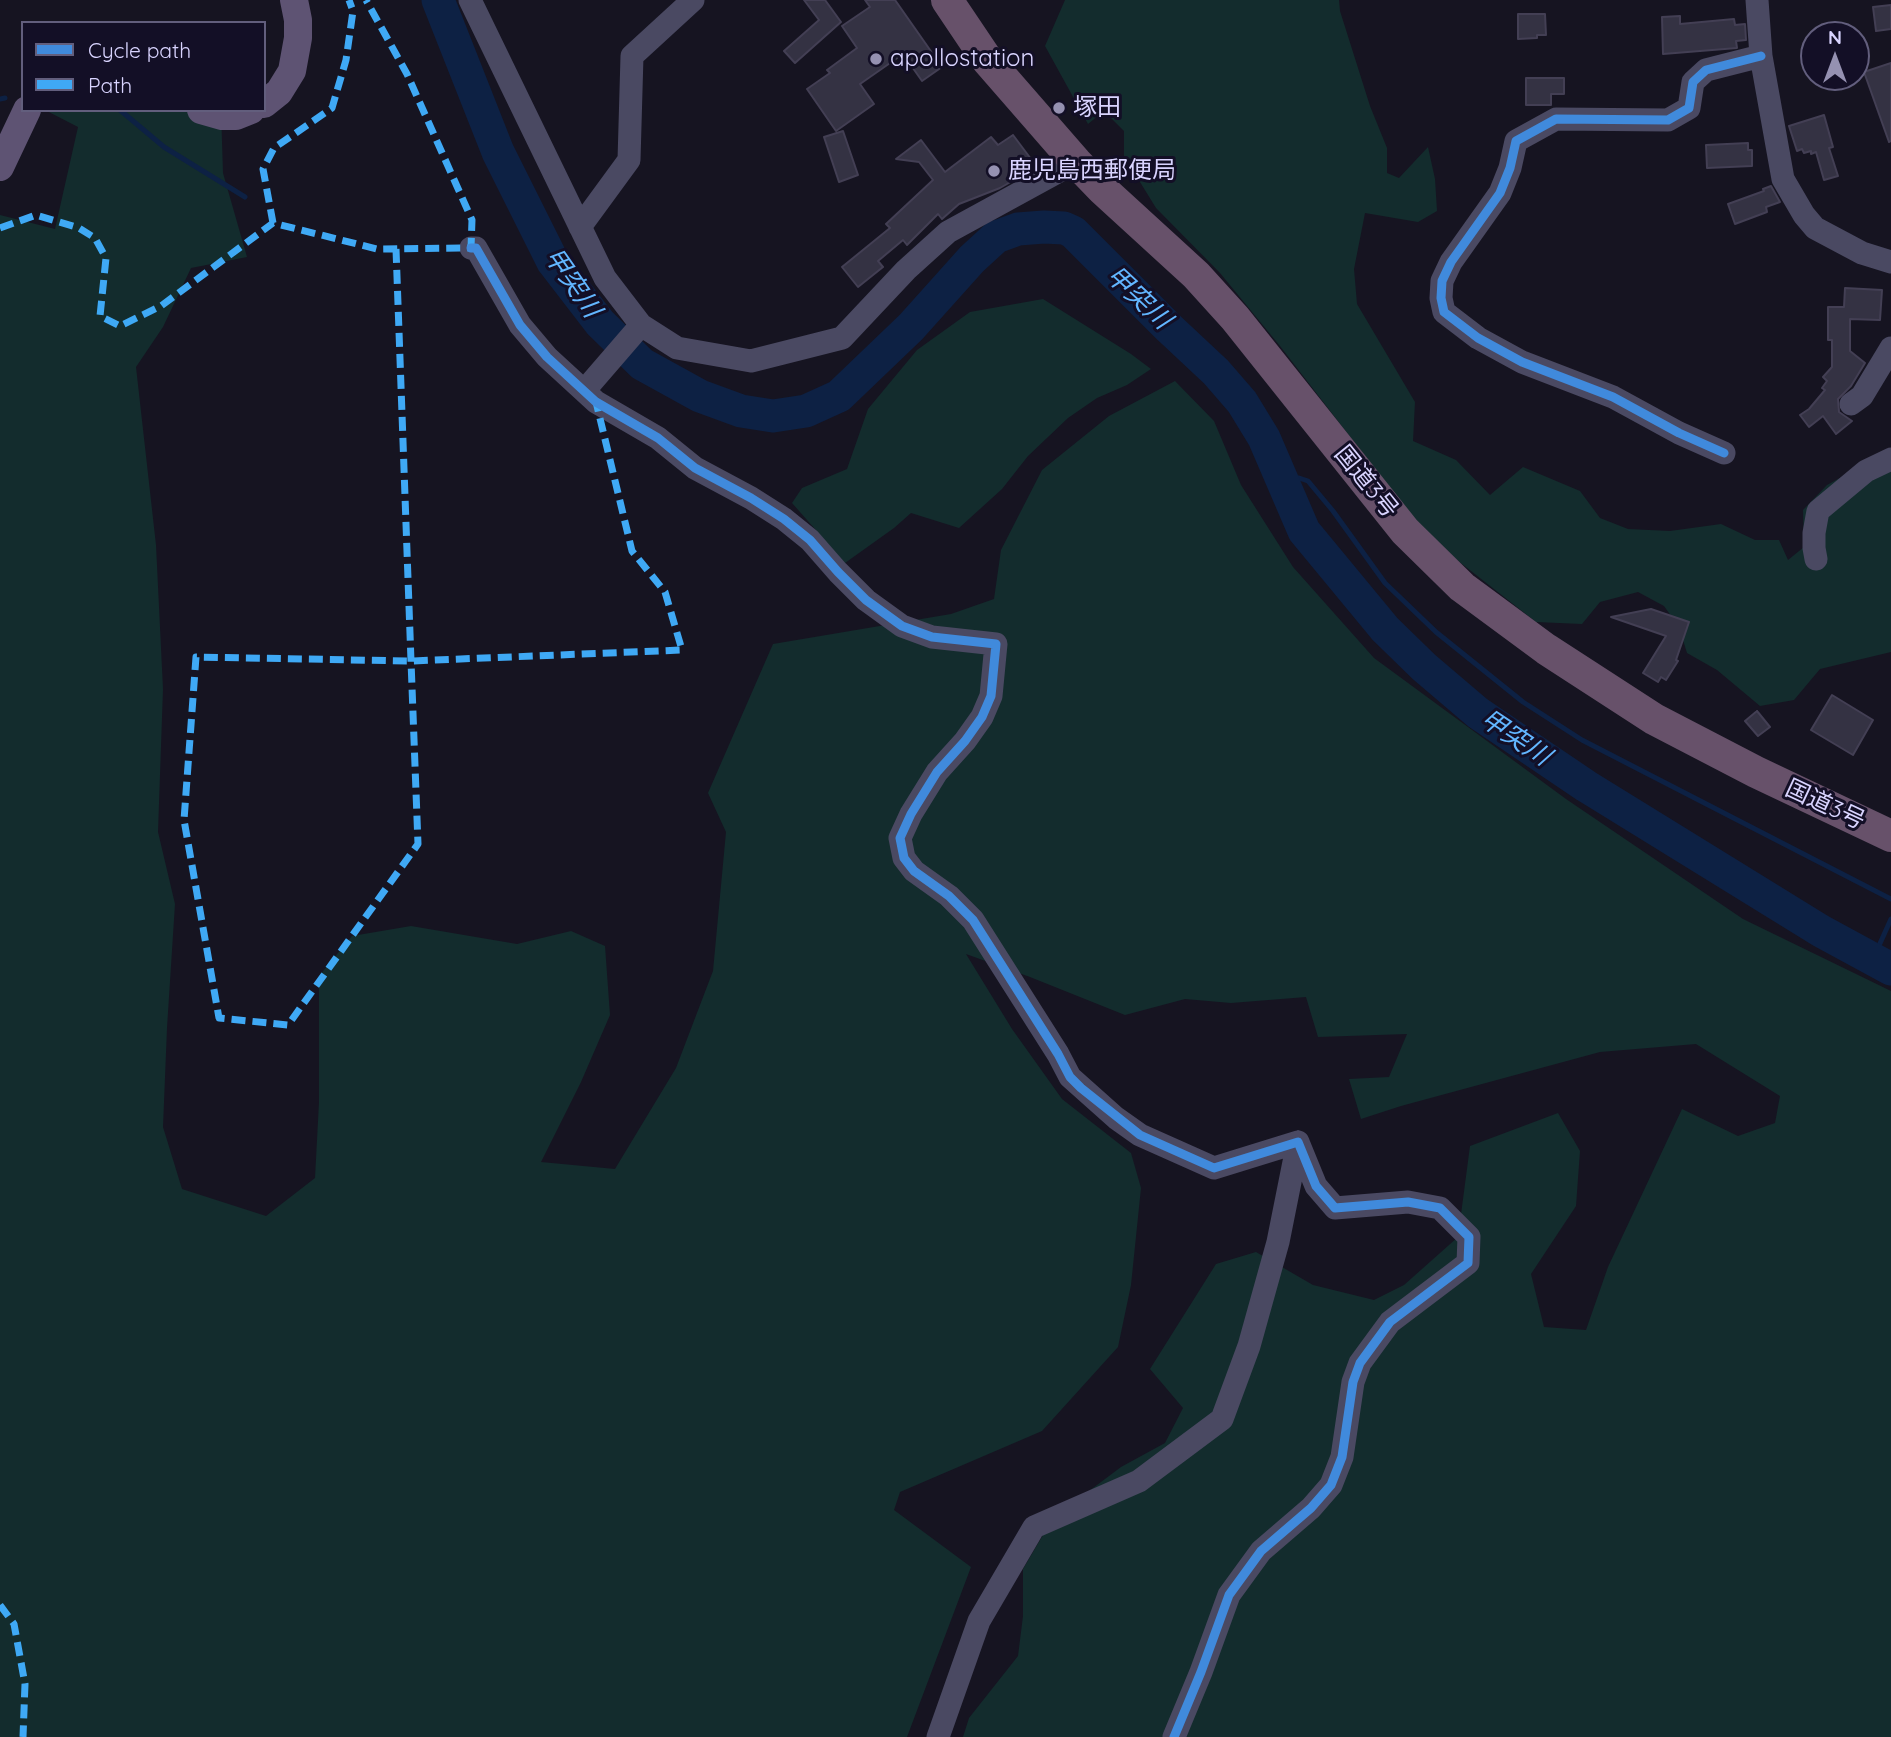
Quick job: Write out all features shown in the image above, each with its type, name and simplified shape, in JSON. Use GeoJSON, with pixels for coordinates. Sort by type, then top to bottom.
{"type":"FeatureCollection","features":[{"type":"Feature","properties":{"kind":"highway","name":"国道3号"},"geometry":{"type":"LineString","coordinates":[[947,0],[988,61],[1076,162],[1219,300],[1405,531],[1462,587],[1546,649],[1654,719],[1756,772],[1891,836]]}},
{"type":"Feature","properties":{"kind":"main road"},"geometry":{"type":"LineString","coordinates":[[266,102],[279,92],[292,71],[298,37],[294,0]]}},
{"type":"Feature","properties":{"kind":"main road"},"geometry":{"type":"LineString","coordinates":[[0,167],[26,112]]}},
{"type":"Feature","properties":{"kind":"main road"},"geometry":{"type":"LineString","coordinates":[[208,112],[222,116],[236,116],[246,112]]}},
{"type":"Feature","properties":{"kind":"street"},"geometry":{"type":"LineString","coordinates":[[470,0],[605,278],[641,325],[677,348],[751,361],[842,338],[906,270],[948,232],[1076,162]]}},
{"type":"Feature","properties":{"kind":"street"},"geometry":{"type":"LineString","coordinates":[[580,227],[629,160],[632,56],[693,0]]}},
{"type":"Feature","properties":{"kind":"street"},"geometry":{"type":"LineString","coordinates":[[1757,0],[1761,56],[1783,179],[1815,229],[1834,240],[1891,262]]}},
{"type":"Feature","properties":{"kind":"street"},"geometry":{"type":"LineString","coordinates":[[1724,453],[1679,433],[1614,397],[1522,362],[1478,338],[1444,312],[1442,281],[1451,262],[1500,193],[1510,168],[1516,141],[1556,119],[1668,120],[1689,108],[1693,82],[1706,70],[1761,56]]}},
{"type":"Feature","properties":{"kind":"street"},"geometry":{"type":"LineString","coordinates":[[471,248],[475,248],[520,325],[547,356],[596,402],[658,438],[695,468],[784,519],[810,540],[866,600],[902,626],[932,637],[996,644],[991,696],[982,717],[937,772],[911,814],[900,838],[904,858],[914,872],[949,896],[973,920],[1059,1054],[1070,1077],[1140,1136],[1214,1168],[1298,1142]]}},
{"type":"Feature","properties":{"kind":"street"},"geometry":{"type":"LineString","coordinates":[[584,391],[641,325]]}},
{"type":"Feature","properties":{"kind":"street"},"geometry":{"type":"LineString","coordinates":[[1851,404],[1862,396],[1891,348]]}},
{"type":"Feature","properties":{"kind":"street"},"geometry":{"type":"LineString","coordinates":[[1816,559],[1814,540],[1818,511],[1866,471],[1891,459]]}},
{"type":"Feature","properties":{"kind":"street"},"geometry":{"type":"LineString","coordinates":[[939,1737],[979,1621],[1034,1527],[1139,1481],[1222,1419],[1248,1346],[1278,1242],[1298,1142]]}},
{"type":"Feature","properties":{"kind":"street"},"geometry":{"type":"LineString","coordinates":[[1174,1737],[1229,1595],[1261,1551],[1311,1508],[1331,1485],[1342,1457],[1353,1382],[1360,1363],[1390,1322],[1468,1263],[1469,1237],[1440,1208],[1408,1202],[1335,1208],[1316,1186],[1298,1142]]}},
{"type":"Feature","properties":{"kind":"green space"},"geometry":{"type":"Polygon","coordinates":[[[1065,0],[1339,0],[1340,11],[1370,106],[1387,148],[1387,173],[1399,178],[1428,147],[1435,179],[1437,211],[1418,222],[1365,213],[1354,269],[1357,304],[1415,402],[1413,441],[1456,460],[1490,495],[1523,467],[1580,491],[1600,518],[1628,529],[1670,531],[1721,524],[1755,540],[1779,540],[1788,560],[1804,547],[1803,510],[1827,485],[1891,450],[1891,652],[1820,669],[1794,700],[1760,706],[1717,670],[1687,653],[1679,627],[1664,606],[1638,592],[1600,602],[1582,624],[1536,622],[1457,560],[1409,513],[1220,273],[1156,208],[1124,156],[1124,131],[1104,111],[1088,124],[1045,46],[1065,0]]]}},
{"type":"Feature","properties":{"kind":"green space"},"geometry":{"type":"Polygon","coordinates":[[[49,112],[221,112],[223,173],[247,257],[191,268],[163,327],[136,367],[156,545],[163,689],[158,832],[175,904],[163,1127],[182,1189],[266,1216],[315,1178],[319,1102],[319,976],[352,936],[411,926],[517,944],[571,931],[605,946],[610,1015],[581,1082],[541,1162],[615,1169],[676,1068],[713,971],[726,832],[708,793],[773,644],[951,614],[994,599],[1001,550],[1042,470],[1109,416],[1175,381],[1214,421],[1241,485],[1293,567],[1374,658],[1566,799],[1743,919],[1891,991],[1891,1737],[963,1737],[969,1718],[1018,1656],[1023,1616],[1023,1569],[1053,1518],[1121,1467],[1165,1443],[1183,1408],[1150,1369],[1216,1264],[1256,1252],[1313,1285],[1374,1300],[1404,1285],[1458,1237],[1470,1146],[1558,1113],[1580,1151],[1576,1206],[1531,1274],[1544,1327],[1586,1330],[1608,1267],[1682,1109],[1738,1136],[1775,1123],[1780,1096],[1696,1044],[1600,1052],[1361,1119],[1349,1079],[1389,1077],[1407,1034],[1318,1037],[1306,997],[1231,1003],[1185,999],[1125,1015],[966,954],[1012,1029],[1062,1099],[1131,1153],[1141,1188],[1131,1285],[1118,1347],[1042,1431],[900,1492],[894,1510],[971,1567],[907,1737],[0,1737],[0,215],[55,229],[78,127],[49,112]]]}},
{"type":"Feature","properties":{"kind":"green space"},"geometry":{"type":"Polygon","coordinates":[[[1043,299],[1151,369],[1127,385],[1097,398],[1068,418],[1028,456],[1002,489],[959,528],[911,513],[845,563],[792,503],[802,488],[847,469],[868,409],[917,350],[970,312],[1043,299]]]}},
{"type":"Feature","properties":{"kind":"building"},"geometry":{"type":"Polygon","coordinates":[[[804,0],[825,0],[841,22],[795,63],[784,51],[819,20],[804,0]]]}},
{"type":"Feature","properties":{"kind":"building"},"geometry":{"type":"Polygon","coordinates":[[[865,0],[895,0],[942,67],[922,81],[903,54],[860,84],[874,104],[836,131],[807,89],[830,73],[827,70],[857,48],[842,26],[870,7],[865,0]]]}},
{"type":"Feature","properties":{"kind":"building"},"geometry":{"type":"Polygon","coordinates":[[[1891,5],[1891,29],[1876,31],[1873,7],[1891,5]]]}},
{"type":"Feature","properties":{"kind":"building"},"geometry":{"type":"Polygon","coordinates":[[[1518,14],[1545,14],[1546,35],[1518,39],[1518,14]]]}},
{"type":"Feature","properties":{"kind":"building"},"geometry":{"type":"Polygon","coordinates":[[[1680,16],[1680,24],[1734,19],[1735,25],[1745,24],[1746,40],[1736,41],[1737,48],[1663,54],[1662,17],[1680,16]]]}},
{"type":"Feature","properties":{"kind":"building"},"geometry":{"type":"Polygon","coordinates":[[[1891,63],[1889,142],[1870,89],[1870,70],[1891,63]]]}},
{"type":"Feature","properties":{"kind":"building"},"geometry":{"type":"Polygon","coordinates":[[[1526,78],[1564,78],[1564,94],[1551,94],[1551,105],[1526,105],[1526,78]]]}},
{"type":"Feature","properties":{"kind":"building"},"geometry":{"type":"Polygon","coordinates":[[[1824,115],[1833,147],[1829,148],[1838,176],[1824,180],[1816,152],[1804,153],[1802,149],[1797,151],[1789,126],[1824,115]]]}},
{"type":"Feature","properties":{"kind":"building"},"geometry":{"type":"Polygon","coordinates":[[[843,131],[858,175],[839,182],[824,137],[843,131]]]}},
{"type":"Feature","properties":{"kind":"building"},"geometry":{"type":"Polygon","coordinates":[[[1013,135],[1037,167],[1000,188],[959,204],[942,219],[938,214],[907,245],[903,240],[878,261],[883,267],[858,287],[842,267],[890,228],[886,224],[933,180],[919,162],[896,159],[921,140],[945,172],[991,137],[998,145],[1013,135]]]}},
{"type":"Feature","properties":{"kind":"building"},"geometry":{"type":"Polygon","coordinates":[[[1748,143],[1748,150],[1752,150],[1752,166],[1707,168],[1706,145],[1748,143]]]}},
{"type":"Feature","properties":{"kind":"building"},"geometry":{"type":"Polygon","coordinates":[[[1771,186],[1780,202],[1766,207],[1767,212],[1735,224],[1728,204],[1771,186]]]}},
{"type":"Feature","properties":{"kind":"building"},"geometry":{"type":"Polygon","coordinates":[[[1845,288],[1882,290],[1880,320],[1850,319],[1850,351],[1865,363],[1851,386],[1838,399],[1839,412],[1852,421],[1836,434],[1823,416],[1809,427],[1800,415],[1809,409],[1825,390],[1822,388],[1827,381],[1823,377],[1832,367],[1832,340],[1828,340],[1828,307],[1844,307],[1845,288]]]}},
{"type":"Feature","properties":{"kind":"building"},"geometry":{"type":"Polygon","coordinates":[[[1651,609],[1689,622],[1676,660],[1678,661],[1666,680],[1661,677],[1658,682],[1643,673],[1666,636],[1611,617],[1651,609]]]}},
{"type":"Feature","properties":{"kind":"building"},"geometry":{"type":"Polygon","coordinates":[[[1832,695],[1873,720],[1853,755],[1811,730],[1832,695]]]}},
{"type":"Feature","properties":{"kind":"building"},"geometry":{"type":"Polygon","coordinates":[[[1757,711],[1770,727],[1758,736],[1745,721],[1757,711]]]}},
{"type":"Feature","properties":{"kind":"waterway","name":"甲突川"},"geometry":{"type":"LineString","coordinates":[[438,0],[498,152],[553,262],[600,323],[642,364],[700,396],[741,411],[773,416],[806,411],[839,396],[911,327],[972,259],[996,237],[1018,229],[1044,227],[1064,228],[1073,232],[1216,372],[1242,402],[1264,438],[1304,531],[1385,629],[1424,667],[1478,713],[1586,786],[1821,931],[1891,969]]}},
{"type":"Feature","properties":{"kind":"waterway"},"geometry":{"type":"LineString","coordinates":[[0,99],[5,98]]}},
{"type":"Feature","properties":{"kind":"waterway"},"geometry":{"type":"LineString","coordinates":[[122,112],[164,147],[245,197]]}},
{"type":"Feature","properties":{"kind":"waterway"},"geometry":{"type":"LineString","coordinates":[[1280,477],[1308,481],[1385,583],[1436,632],[1523,702],[1582,740],[1891,899]]}},
{"type":"Feature","properties":{"kind":"waterway"},"geometry":{"type":"LineString","coordinates":[[1873,959],[1891,919]]}},
{"type":"Feature","properties":{"kind":"marked path"},"geometry":{"type":"LineString","coordinates":[[273,223],[263,169],[274,148],[332,108],[346,60],[353,11],[349,0]]}},
{"type":"Feature","properties":{"kind":"marked path"},"geometry":{"type":"LineString","coordinates":[[0,228],[36,215],[79,228],[95,238],[106,258],[100,316],[120,326],[161,306],[273,223],[377,249],[471,248],[472,220],[407,74],[366,0]]}},
{"type":"Feature","properties":{"kind":"marked path"},"geometry":{"type":"LineString","coordinates":[[396,249],[411,661],[418,844],[288,1025],[219,1018],[184,820],[196,657],[411,661],[682,650],[665,592],[632,551],[596,402]]}},
{"type":"Feature","properties":{"kind":"marked path"},"geometry":{"type":"LineString","coordinates":[[0,1605],[14,1624],[25,1684],[23,1737]]}},
{"type":"Feature","properties":{"kind":"cycle path"},"geometry":{"type":"LineString","coordinates":[[1724,453],[1679,433],[1613,397],[1522,362],[1478,338],[1444,312],[1442,281],[1451,262],[1500,193],[1510,168],[1516,141],[1556,119],[1668,120],[1689,108],[1693,82],[1706,70],[1761,56]]}},
{"type":"Feature","properties":{"kind":"cycle path"},"geometry":{"type":"LineString","coordinates":[[471,248],[476,248],[520,325],[547,357],[596,402],[658,438],[695,468],[784,519],[810,540],[866,600],[902,626],[932,637],[996,644],[991,696],[982,717],[937,772],[911,814],[900,838],[904,858],[914,871],[949,896],[973,920],[1070,1077],[1081,1088],[1140,1135],[1214,1168],[1298,1142],[1316,1186],[1335,1208],[1408,1202],[1440,1208],[1469,1237],[1468,1263],[1390,1322],[1360,1363],[1353,1382],[1342,1457],[1331,1485],[1311,1508],[1261,1551],[1229,1595],[1174,1737]]}},
{"type":"Feature","properties":{"kind":"place","name":"apollostation"},"geometry":{"type":"Point","coordinates":[876,59]}},
{"type":"Feature","properties":{"kind":"place","name":"塚田"},"geometry":{"type":"Point","coordinates":[1059,108]}},
{"type":"Feature","properties":{"kind":"place","name":"鹿児島西郵便局"},"geometry":{"type":"Point","coordinates":[994,171]}}]}
